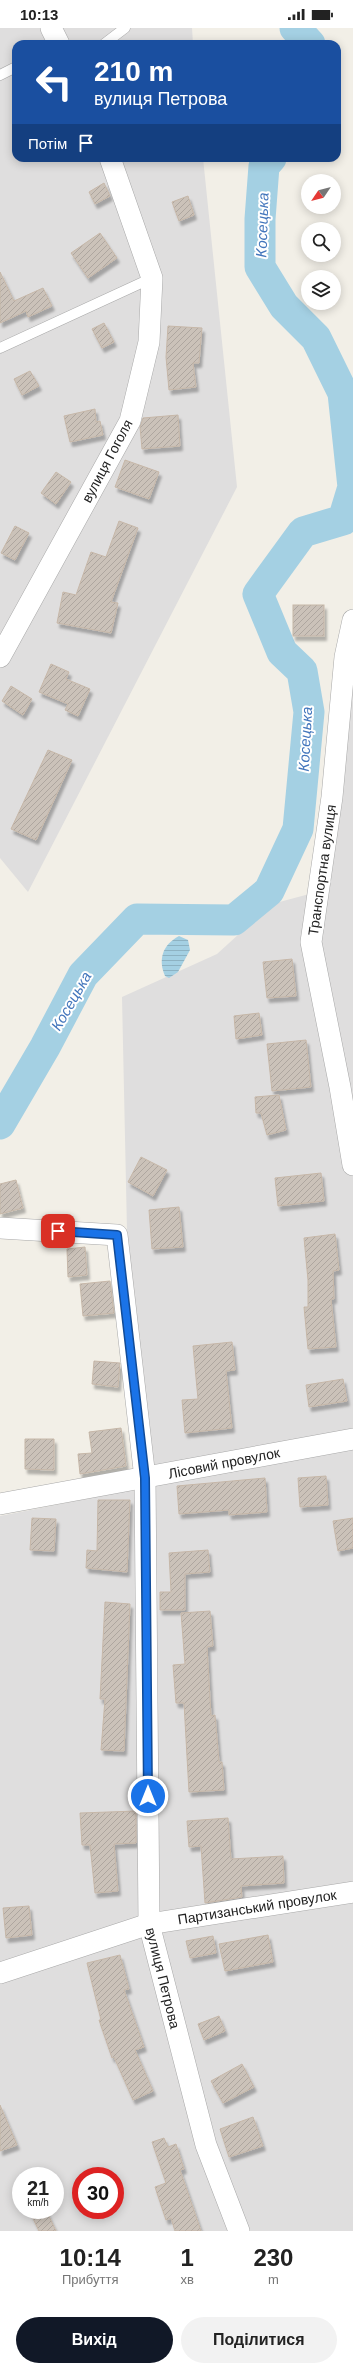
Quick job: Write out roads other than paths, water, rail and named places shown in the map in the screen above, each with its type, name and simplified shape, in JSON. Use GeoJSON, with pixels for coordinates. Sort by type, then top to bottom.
{"type":"FeatureCollection","features":[{"type":"Feature","properties":{"kind":"street"},"geometry":{"type":"LineString","coordinates":[[51,28],[57,40]]}},
{"type":"Feature","properties":{"kind":"street","name":"вулиця Гоголя"},"geometry":{"type":"LineString","coordinates":[[0,657],[130,421],[149,342],[152,278],[111,162]]}},
{"type":"Feature","properties":{"kind":"street","name":"Транспортна вулиця"},"geometry":{"type":"LineString","coordinates":[[353,620],[346,658],[332,797],[311,942],[340,1086],[353,1166]]}},
{"type":"Feature","properties":{"kind":"street","name":"вулиця Петрова"},"geometry":{"type":"LineString","coordinates":[[0,1228],[117,1235],[145,1478],[149,1924],[206,2145],[238,2231]]}},
{"type":"Feature","properties":{"kind":"street","name":"Лісовий провулок"},"geometry":{"type":"LineString","coordinates":[[0,1504],[353,1439]]}},
{"type":"Feature","properties":{"kind":"street","name":"Партизанський провулок"},"geometry":{"type":"LineString","coordinates":[[0,1973],[149,1924],[353,1892]]}},
{"type":"Feature","properties":{"kind":"lane"},"geometry":{"type":"LineString","coordinates":[[109,40],[125,28]]}},
{"type":"Feature","properties":{"kind":"lane"},"geometry":{"type":"LineString","coordinates":[[0,75],[12,69]]}},
{"type":"Feature","properties":{"kind":"lane"},"geometry":{"type":"LineString","coordinates":[[0,348],[152,278]]}},
{"type":"Feature","properties":{"kind":"water"},"geometry":{"type":"Polygon","coordinates":[[[179,936],[188,940],[190,950],[178,972],[169,978],[165,976],[163,970],[163,953],[165,948],[179,936]]]}},
{"type":"Feature","properties":{"kind":"waterway","name":"Косецька"},"geometry":{"type":"LineString","coordinates":[[295,28],[306,40]]}},
{"type":"Feature","properties":{"kind":"waterway","name":"Косецька"},"geometry":{"type":"LineString","coordinates":[[0,1124],[45,1047],[83,975],[137,919],[234,920],[269,891],[298,829],[309,712],[302,671],[282,652],[258,594],[303,532],[343,520],[353,487],[343,393],[316,338],[284,306],[260,267],[260,219],[264,166],[268,162]]}}]}
